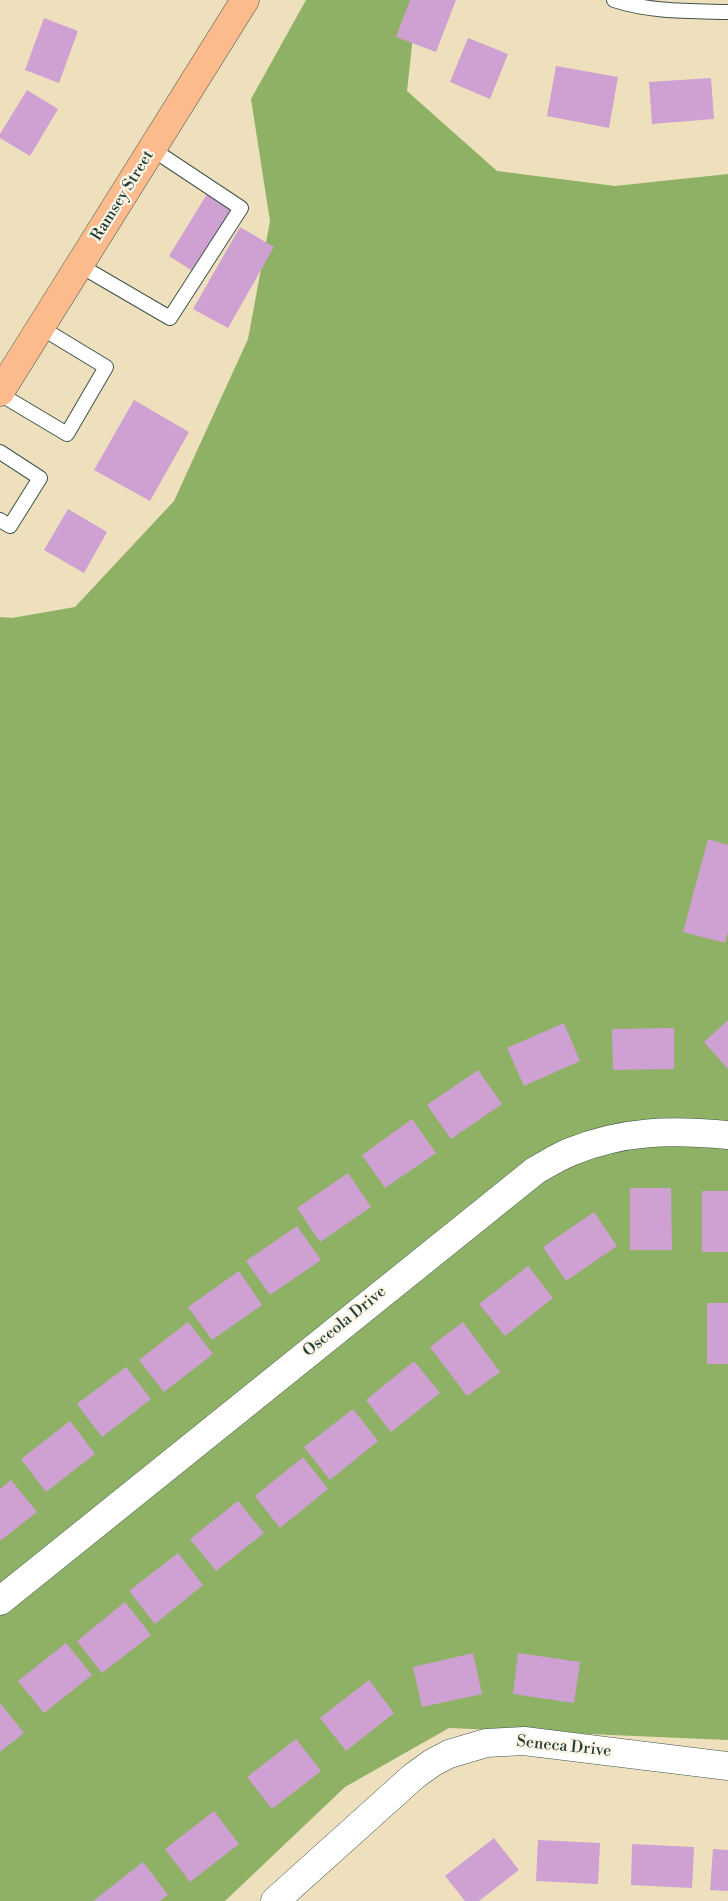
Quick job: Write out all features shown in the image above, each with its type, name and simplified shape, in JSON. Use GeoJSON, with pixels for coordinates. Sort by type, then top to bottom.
{"type":"FeatureCollection","features":[{"type":"Feature","properties":{"kind":"main road","name":"Ramsey Street"},"geometry":{"type":"LineString","coordinates":[[0,393],[245,0]]}},
{"type":"Feature","properties":{"kind":"street","name":"Osceola Drive"},"geometry":{"type":"LineString","coordinates":[[0,1601],[536,1170],[570,1152],[605,1140],[643,1133],[681,1131],[728,1135]]}},
{"type":"Feature","properties":{"kind":"street","name":"Seneca Drive"},"geometry":{"type":"LineString","coordinates":[[275,1901],[414,1776],[449,1754],[486,1743],[524,1741],[728,1766]]}},
{"type":"Feature","properties":{"kind":"lane"},"geometry":{"type":"LineString","coordinates":[[614,0],[628,5],[672,10],[728,12]]}},
{"type":"Feature","properties":{"kind":"lane"},"geometry":{"type":"LineString","coordinates":[[79,265],[170,318],[241,208],[152,149]]}},
{"type":"Feature","properties":{"kind":"lane"},"geometry":{"type":"LineString","coordinates":[[0,393],[67,434],[106,367],[40,327]]}},
{"type":"Feature","properties":{"kind":"lane"},"geometry":{"type":"LineString","coordinates":[[0,452],[40,478],[10,526],[0,520]]}},
{"type":"Feature","properties":{"kind":"green space"},"geometry":{"type":"Polygon","coordinates":[[[306,0],[417,0],[407,91],[497,171],[615,186],[728,174],[728,1740],[449,1728],[345,1787],[225,1901],[0,1901],[0,617],[12,618],[75,607],[174,501],[248,339],[270,221],[251,99],[306,0]]]}},
{"type":"Feature","properties":{"kind":"building"},"geometry":{"type":"Polygon","coordinates":[[[410,0],[456,0],[436,52],[396,37],[410,0]]]}},
{"type":"Feature","properties":{"kind":"building"},"geometry":{"type":"Polygon","coordinates":[[[44,18],[78,31],[59,83],[25,70],[44,18]]]}},
{"type":"Feature","properties":{"kind":"building"},"geometry":{"type":"Polygon","coordinates":[[[468,38],[508,54],[490,99],[450,82],[468,38]]]}},
{"type":"Feature","properties":{"kind":"building"},"geometry":{"type":"Polygon","coordinates":[[[556,66],[618,77],[609,128],[547,116],[556,66]]]}},
{"type":"Feature","properties":{"kind":"building"},"geometry":{"type":"Polygon","coordinates":[[[711,78],[714,119],[652,124],[649,82],[711,78]]]}},
{"type":"Feature","properties":{"kind":"building"},"geometry":{"type":"Polygon","coordinates":[[[27,90],[58,109],[30,156],[0,138],[0,134],[27,90]]]}},
{"type":"Feature","properties":{"kind":"building"},"geometry":{"type":"Polygon","coordinates":[[[212,186],[237,201],[194,272],[169,256],[212,186]]]}},
{"type":"Feature","properties":{"kind":"building"},"geometry":{"type":"Polygon","coordinates":[[[240,227],[274,247],[228,328],[193,309],[240,227]]]}},
{"type":"Feature","properties":{"kind":"building"},"geometry":{"type":"Polygon","coordinates":[[[134,400],[189,432],[150,501],[94,470],[134,400]]]}},
{"type":"Feature","properties":{"kind":"building"},"geometry":{"type":"Polygon","coordinates":[[[68,509],[107,532],[84,573],[44,550],[68,509]]]}},
{"type":"Feature","properties":{"kind":"building"},"geometry":{"type":"Polygon","coordinates":[[[708,839],[728,845],[728,932],[725,943],[683,932],[708,839]]]}},
{"type":"Feature","properties":{"kind":"building"},"geometry":{"type":"Polygon","coordinates":[[[728,1020],[728,1069],[704,1042],[728,1020]]]}},
{"type":"Feature","properties":{"kind":"building"},"geometry":{"type":"Polygon","coordinates":[[[564,1023],[580,1061],[524,1086],[507,1048],[564,1023]]]}},
{"type":"Feature","properties":{"kind":"building"},"geometry":{"type":"Polygon","coordinates":[[[674,1028],[674,1069],[613,1070],[612,1029],[674,1028]]]}},
{"type":"Feature","properties":{"kind":"building"},"geometry":{"type":"Polygon","coordinates":[[[478,1070],[502,1104],[451,1139],[427,1105],[478,1070]]]}},
{"type":"Feature","properties":{"kind":"building"},"geometry":{"type":"Polygon","coordinates":[[[412,1119],[436,1153],[385,1188],[362,1155],[412,1119]]]}},
{"type":"Feature","properties":{"kind":"building"},"geometry":{"type":"Polygon","coordinates":[[[348,1173],[371,1207],[320,1242],[297,1208],[348,1173]]]}},
{"type":"Feature","properties":{"kind":"building"},"geometry":{"type":"Polygon","coordinates":[[[630,1188],[671,1188],[672,1250],[630,1250],[630,1188]]]}},
{"type":"Feature","properties":{"kind":"building"},"geometry":{"type":"Polygon","coordinates":[[[702,1191],[728,1191],[728,1252],[702,1252],[702,1191]]]}},
{"type":"Feature","properties":{"kind":"building"},"geometry":{"type":"Polygon","coordinates":[[[594,1212],[617,1246],[566,1281],[543,1247],[594,1212]]]}},
{"type":"Feature","properties":{"kind":"building"},"geometry":{"type":"Polygon","coordinates":[[[297,1226],[321,1260],[270,1295],[246,1261],[297,1226]]]}},
{"type":"Feature","properties":{"kind":"building"},"geometry":{"type":"Polygon","coordinates":[[[528,1266],[553,1298],[505,1336],[479,1304],[528,1266]]]}},
{"type":"Feature","properties":{"kind":"building"},"geometry":{"type":"Polygon","coordinates":[[[239,1271],[262,1305],[212,1340],[188,1307],[239,1271]]]}},
{"type":"Feature","properties":{"kind":"building"},"geometry":{"type":"Polygon","coordinates":[[[707,1303],[728,1303],[728,1364],[707,1364],[707,1303]]]}},
{"type":"Feature","properties":{"kind":"building"},"geometry":{"type":"Polygon","coordinates":[[[188,1322],[213,1354],[164,1392],[139,1360],[188,1322]]]}},
{"type":"Feature","properties":{"kind":"building"},"geometry":{"type":"Polygon","coordinates":[[[463,1322],[500,1372],[467,1396],[430,1347],[463,1322]]]}},
{"type":"Feature","properties":{"kind":"building"},"geometry":{"type":"Polygon","coordinates":[[[414,1361],[440,1393],[391,1432],[366,1400],[414,1361]]]}},
{"type":"Feature","properties":{"kind":"building"},"geometry":{"type":"Polygon","coordinates":[[[126,1367],[151,1399],[102,1437],[77,1404],[126,1367]]]}},
{"type":"Feature","properties":{"kind":"building"},"geometry":{"type":"Polygon","coordinates":[[[353,1409],[378,1441],[330,1480],[304,1447],[353,1409]]]}},
{"type":"Feature","properties":{"kind":"building"},"geometry":{"type":"Polygon","coordinates":[[[70,1421],[95,1454],[46,1492],[21,1459],[70,1421]]]}},
{"type":"Feature","properties":{"kind":"building"},"geometry":{"type":"Polygon","coordinates":[[[303,1457],[328,1489],[280,1528],[255,1496],[303,1457]]]}},
{"type":"Feature","properties":{"kind":"building"},"geometry":{"type":"Polygon","coordinates":[[[11,1480],[37,1512],[0,1541],[0,1489],[11,1480]]]}},
{"type":"Feature","properties":{"kind":"building"},"geometry":{"type":"Polygon","coordinates":[[[238,1501],[264,1533],[216,1571],[190,1539],[238,1501]]]}},
{"type":"Feature","properties":{"kind":"building"},"geometry":{"type":"Polygon","coordinates":[[[178,1553],[203,1585],[155,1624],[129,1591],[178,1553]]]}},
{"type":"Feature","properties":{"kind":"building"},"geometry":{"type":"Polygon","coordinates":[[[125,1602],[151,1635],[102,1673],[77,1641],[125,1602]]]}},
{"type":"Feature","properties":{"kind":"building"},"geometry":{"type":"Polygon","coordinates":[[[66,1643],[92,1675],[44,1713],[18,1681],[66,1643]]]}},
{"type":"Feature","properties":{"kind":"building"},"geometry":{"type":"Polygon","coordinates":[[[473,1653],[482,1694],[422,1707],[413,1667],[473,1653]]]}},
{"type":"Feature","properties":{"kind":"building"},"geometry":{"type":"Polygon","coordinates":[[[518,1653],[580,1662],[574,1703],[513,1694],[518,1653]]]}},
{"type":"Feature","properties":{"kind":"building"},"geometry":{"type":"Polygon","coordinates":[[[369,1680],[394,1713],[346,1751],[320,1718],[369,1680]]]}},
{"type":"Feature","properties":{"kind":"building"},"geometry":{"type":"Polygon","coordinates":[[[0,1703],[24,1733],[0,1752],[0,1703]]]}},
{"type":"Feature","properties":{"kind":"building"},"geometry":{"type":"Polygon","coordinates":[[[296,1739],[321,1771],[272,1809],[247,1777],[296,1739]]]}},
{"type":"Feature","properties":{"kind":"building"},"geometry":{"type":"Polygon","coordinates":[[[214,1811],[239,1844],[190,1882],[165,1849],[214,1811]]]}},
{"type":"Feature","properties":{"kind":"building"},"geometry":{"type":"Polygon","coordinates":[[[494,1838],[519,1870],[479,1901],[465,1901],[445,1876],[494,1838]]]}},
{"type":"Feature","properties":{"kind":"building"},"geometry":{"type":"Polygon","coordinates":[[[538,1840],[600,1843],[598,1884],[536,1881],[538,1840]]]}},
{"type":"Feature","properties":{"kind":"building"},"geometry":{"type":"Polygon","coordinates":[[[632,1844],[694,1847],[692,1888],[631,1885],[632,1844]]]}},
{"type":"Feature","properties":{"kind":"building"},"geometry":{"type":"Polygon","coordinates":[[[713,1849],[728,1850],[728,1891],[710,1890],[713,1849]]]}},
{"type":"Feature","properties":{"kind":"building"},"geometry":{"type":"Polygon","coordinates":[[[143,1862],[168,1895],[160,1901],[93,1901],[143,1862]]]}}]}
